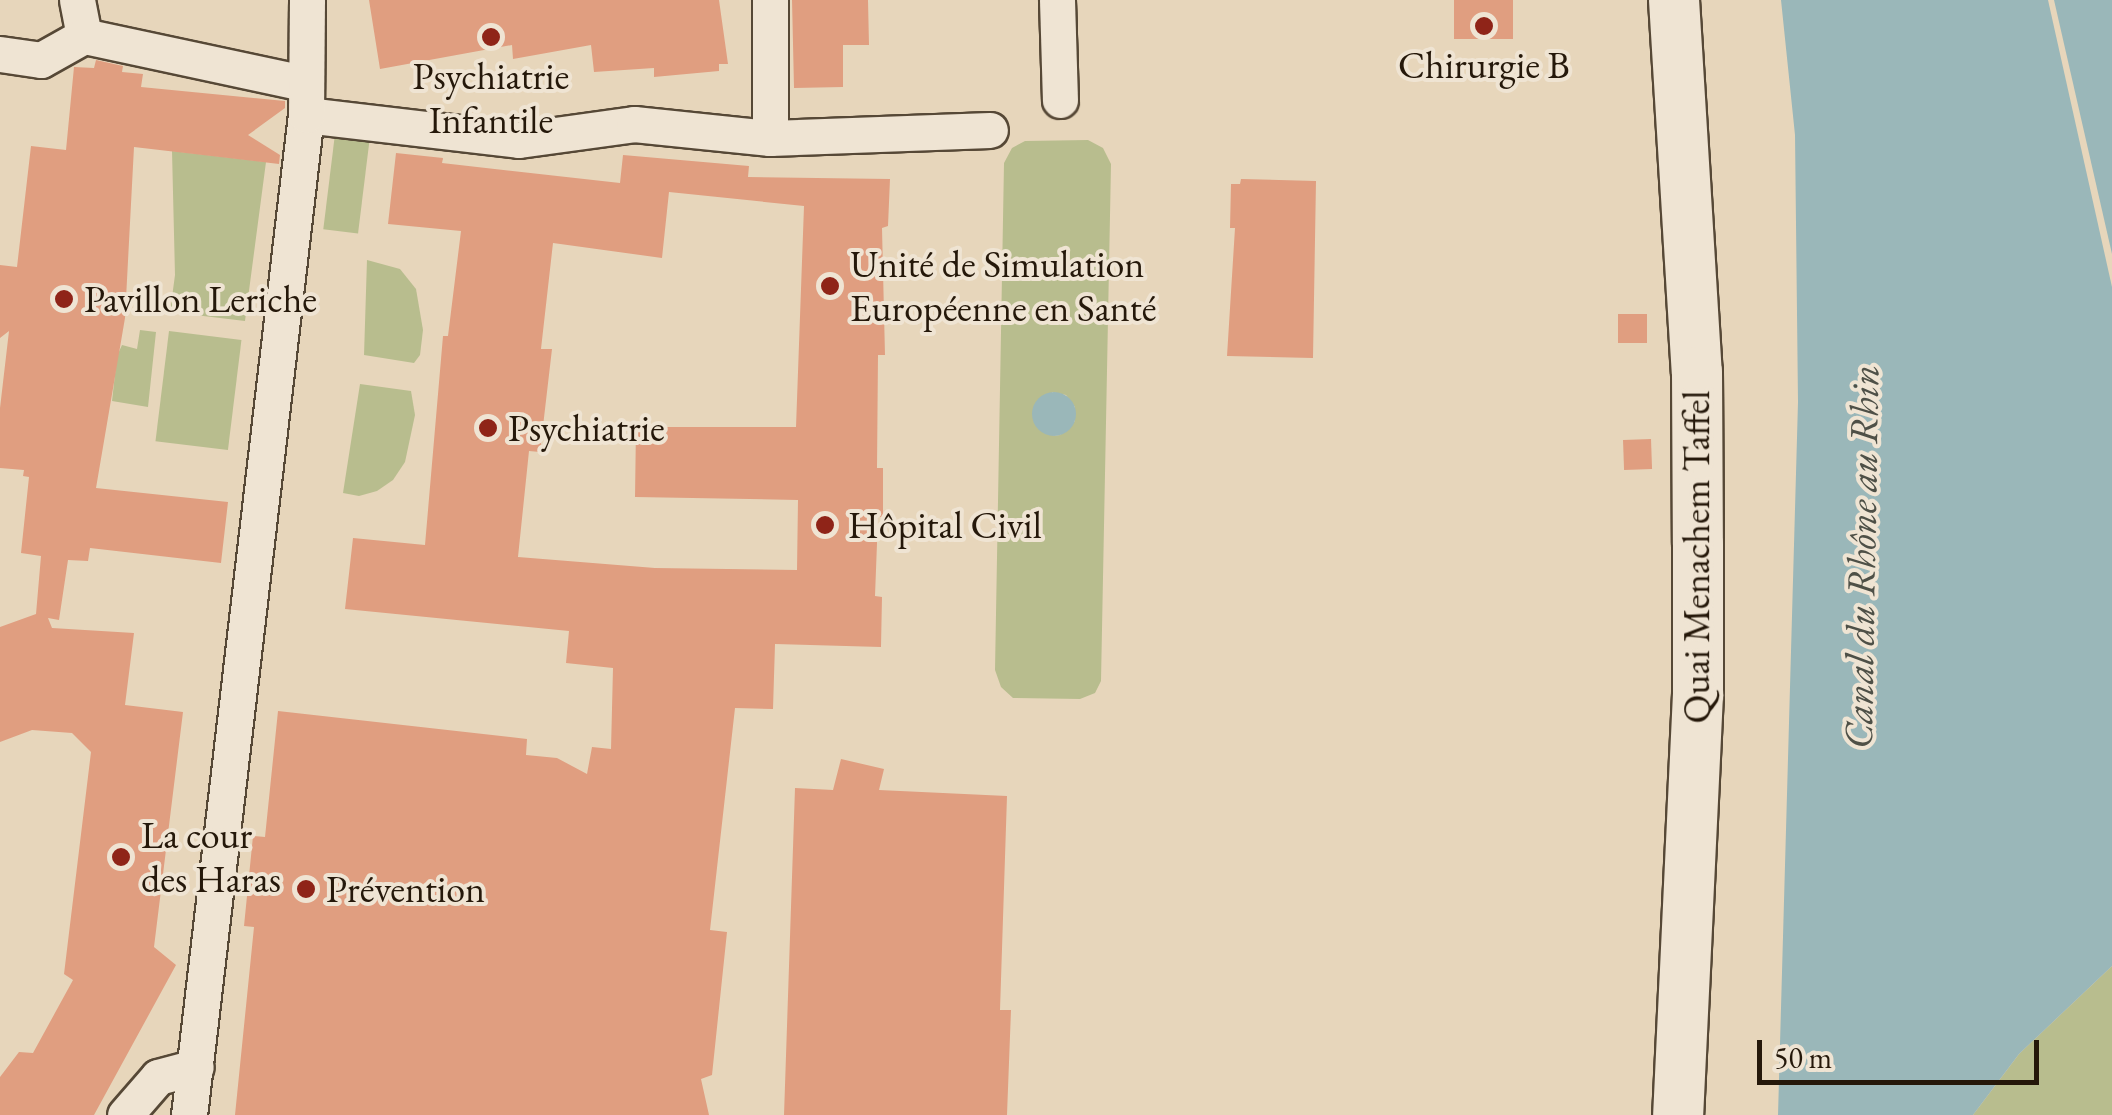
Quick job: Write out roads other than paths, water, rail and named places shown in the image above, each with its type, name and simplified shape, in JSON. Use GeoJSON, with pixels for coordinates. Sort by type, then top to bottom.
{"type":"FeatureCollection","features":[{"type":"Feature","properties":{"kind":"main road","name":"Quai Menachem Taffel"},"geometry":{"type":"LineString","coordinates":[[1674,0],[1696,354],[1698,525],[1698,694],[1678,1115]]}},
{"type":"Feature","properties":{"kind":"street"},"geometry":{"type":"LineString","coordinates":[[77,0],[84,36]]}},
{"type":"Feature","properties":{"kind":"street"},"geometry":{"type":"LineString","coordinates":[[189,1115],[305,99],[307,0]]}},
{"type":"Feature","properties":{"kind":"street"},"geometry":{"type":"LineString","coordinates":[[770,0],[770,138]]}},
{"type":"Feature","properties":{"kind":"street"},"geometry":{"type":"LineString","coordinates":[[1057,0],[1060,100]]}},
{"type":"Feature","properties":{"kind":"street"},"geometry":{"type":"LineString","coordinates":[[0,54],[41,60],[84,36],[305,99],[518,140],[634,124],[770,138],[990,130]]}},
{"type":"Feature","properties":{"kind":"street"},"geometry":{"type":"LineString","coordinates":[[125,1115],[158,1078],[196,1068]]}},
{"type":"Feature","properties":{"kind":"water","name":"Canal du Rhône au Rhin"},"geometry":{"type":"Polygon","coordinates":[[[1781,0],[2112,0],[2112,966],[2019,1054],[1973,1115],[1778,1115],[1798,402],[1795,135],[1781,0]]]}},
{"type":"Feature","properties":{"kind":"water"},"geometry":{"type":"Polygon","coordinates":[[[1054,392],[1069,399],[1076,414],[1069,429],[1054,436],[1039,429],[1032,414],[1039,399],[1054,392]]]}},
{"type":"Feature","properties":{"kind":"place","name":"Chirurgie B"},"geometry":{"type":"Point","coordinates":[1484,26]}},
{"type":"Feature","properties":{"kind":"place","name":"Psychiatrie Infantile"},"geometry":{"type":"Point","coordinates":[491,37]}},
{"type":"Feature","properties":{"kind":"place","name":"Unité de Simulation Européenne en Santé"},"geometry":{"type":"Point","coordinates":[830,286]}},
{"type":"Feature","properties":{"kind":"place","name":"Pavillon Leriche"},"geometry":{"type":"Point","coordinates":[64,299]}},
{"type":"Feature","properties":{"kind":"place","name":"Psychiatrie"},"geometry":{"type":"Point","coordinates":[488,428]}},
{"type":"Feature","properties":{"kind":"place","name":"Hôpital Civil"},"geometry":{"type":"Point","coordinates":[825,525]}},
{"type":"Feature","properties":{"kind":"place","name":"La cour des Haras"},"geometry":{"type":"Point","coordinates":[121,857]}},
{"type":"Feature","properties":{"kind":"place","name":"Prévention"},"geometry":{"type":"Point","coordinates":[306,889]}}]}
